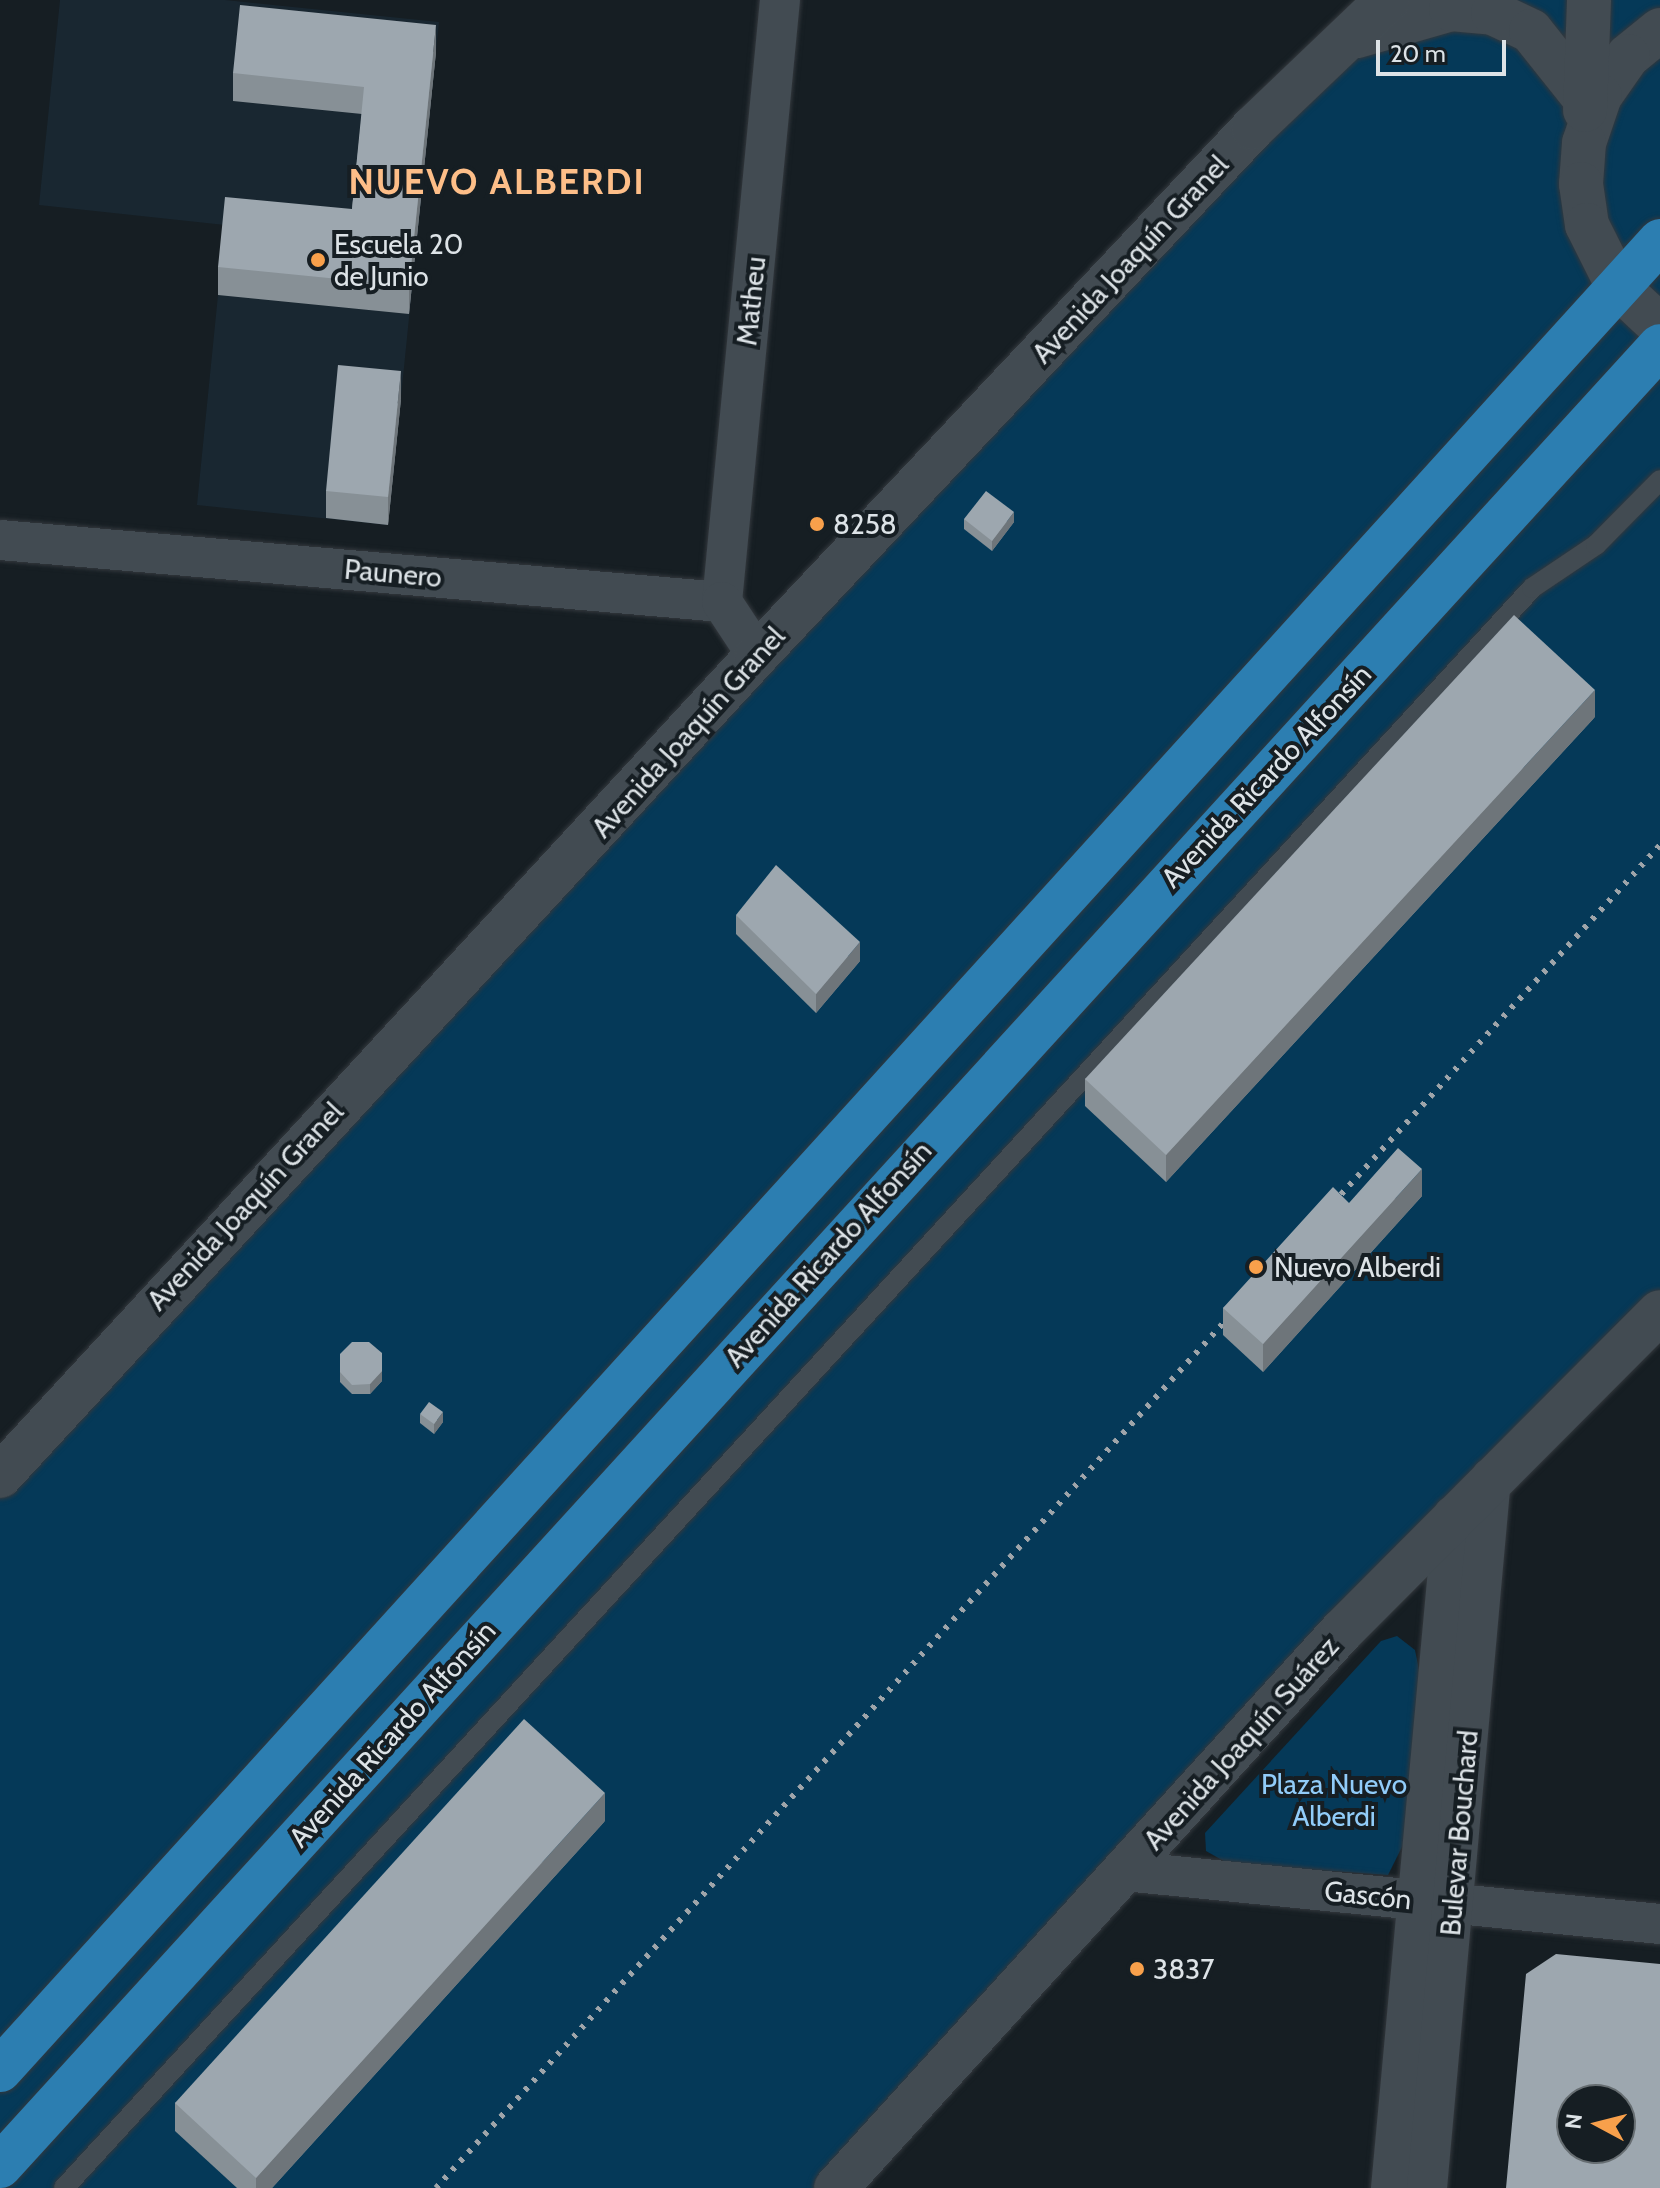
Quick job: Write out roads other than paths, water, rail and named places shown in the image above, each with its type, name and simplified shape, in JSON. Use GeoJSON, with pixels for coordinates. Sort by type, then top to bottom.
{"type":"FeatureCollection","features":[{"type":"Feature","properties":{"kind":"highway"},"geometry":{"type":"LineString","coordinates":[[0,2070],[1660,241]]}},
{"type":"Feature","properties":{"kind":"highway","name":"Avenida Ricardo Alfonsín"},"geometry":{"type":"LineString","coordinates":[[0,2166],[1660,346]]}},
{"type":"Feature","properties":{"kind":"street","name":"Matheu"},"geometry":{"type":"LineString","coordinates":[[722,602],[780,0]]}},
{"type":"Feature","properties":{"kind":"street","name":"Avenida Joaquín Granel"},"geometry":{"type":"LineString","coordinates":[[0,1476],[757,655],[1343,41],[1387,0]]}},
{"type":"Feature","properties":{"kind":"street"},"geometry":{"type":"LineString","coordinates":[[1589,0],[1584,143],[1587,225],[1618,287],[1660,326]]}},
{"type":"Feature","properties":{"kind":"street"},"geometry":{"type":"LineString","coordinates":[[1343,41],[1451,9],[1493,13],[1531,31],[1585,99]]}},
{"type":"Feature","properties":{"kind":"street"},"geometry":{"type":"LineString","coordinates":[[1584,143],[1600,96],[1628,56],[1660,30]]}},
{"type":"Feature","properties":{"kind":"street","name":"Paunero"},"geometry":{"type":"LineString","coordinates":[[0,540],[722,602]]}},
{"type":"Feature","properties":{"kind":"street"},"geometry":{"type":"LineString","coordinates":[[722,602],[757,655]]}},
{"type":"Feature","properties":{"kind":"street","name":"Avenida Joaquín Suárez"},"geometry":{"type":"LineString","coordinates":[[836,2188],[1453,1516],[1660,1312]]}},
{"type":"Feature","properties":{"kind":"street","name":"Bulevar Bouchard"},"geometry":{"type":"LineString","coordinates":[[1391,2188],[1435,1902],[1491,1478]]}},
{"type":"Feature","properties":{"kind":"street","name":"Bulevar Bouchard"},"geometry":{"type":"LineString","coordinates":[[1427,2188],[1435,1902],[1453,1516]]}},
{"type":"Feature","properties":{"kind":"street","name":"Gascón"},"geometry":{"type":"LineString","coordinates":[[1124,1871],[1660,1924]]}},
{"type":"Feature","properties":{"kind":"lane"},"geometry":{"type":"LineString","coordinates":[[64,2188],[1532,588],[1596,545],[1660,480]]}},
{"type":"Feature","properties":{"kind":"railway"},"geometry":{"type":"LineString","coordinates":[[1325,1212],[1660,845]]}},
{"type":"Feature","properties":{"kind":"railway"},"geometry":{"type":"LineString","coordinates":[[436,2188],[1238,1307]]}},
{"type":"Feature","properties":{"kind":"place","name":"Escuela 20 de Junio"},"geometry":{"type":"Point","coordinates":[318,260]}},
{"type":"Feature","properties":{"kind":"place","name":"8258"},"geometry":{"type":"Point","coordinates":[817,524]}},
{"type":"Feature","properties":{"kind":"place","name":"Nuevo Alberdi"},"geometry":{"type":"Point","coordinates":[1256,1267]}},
{"type":"Feature","properties":{"kind":"place","name":"3837"},"geometry":{"type":"Point","coordinates":[1137,1969]}},
{"type":"Feature","properties":{"kind":"district","name":"NUEVO ALBERDI"},"geometry":{"type":"Point","coordinates":[497,182]}},
{"type":"Feature","properties":{"kind":"park label","name":"Plaza Nuevo Alberdi"},"geometry":{"type":"Point","coordinates":[1334,1800]}}]}
